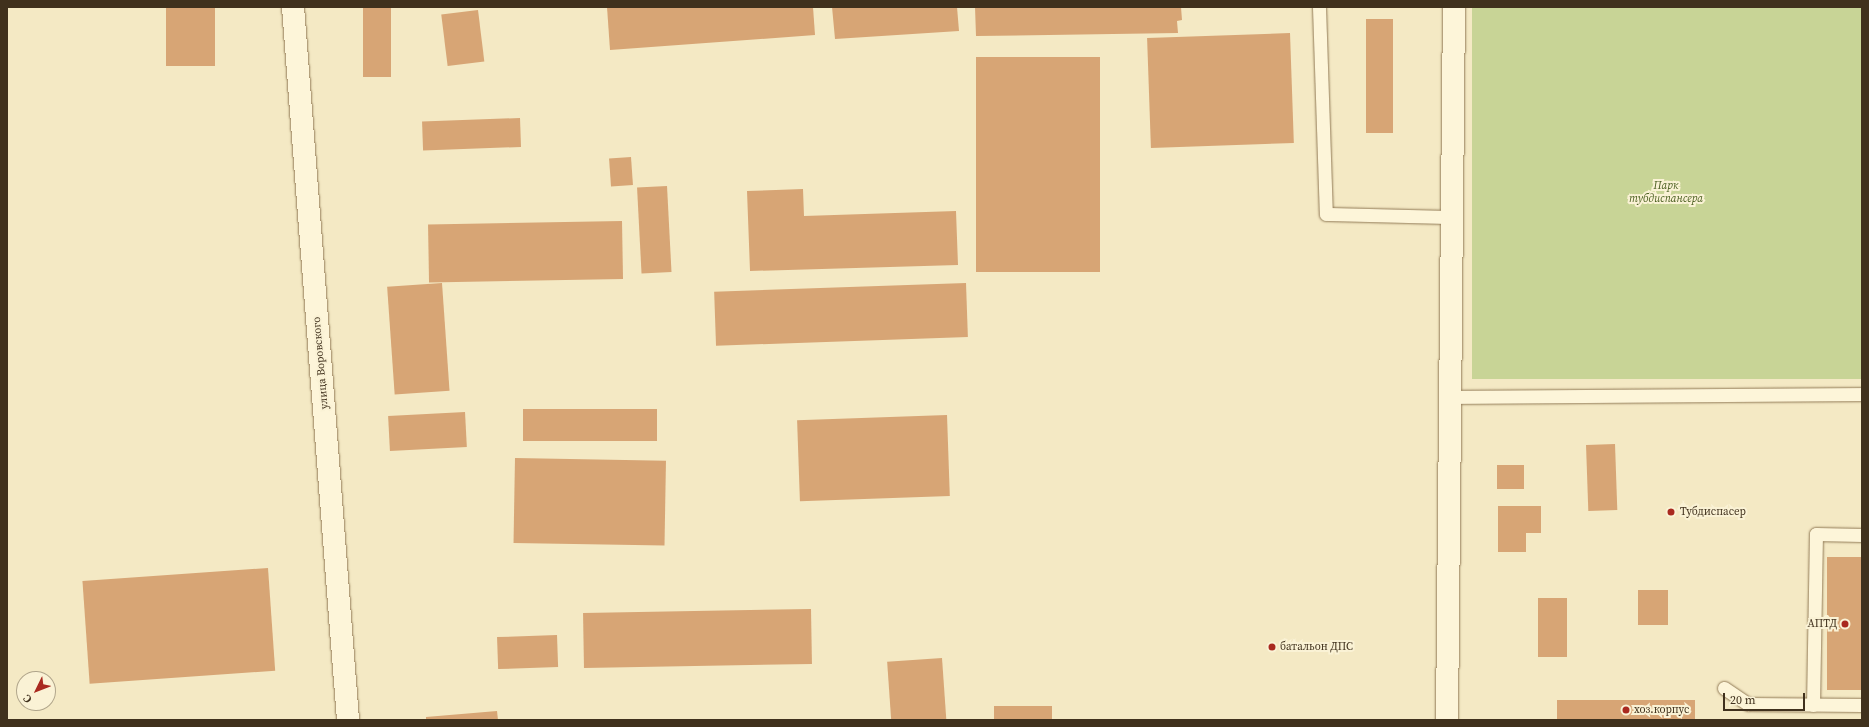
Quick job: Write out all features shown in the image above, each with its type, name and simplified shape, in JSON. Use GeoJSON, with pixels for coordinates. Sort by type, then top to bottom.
{"type":"FeatureCollection","features":[{"type":"Feature","properties":{"kind":"street","name":"улица Воровского"},"geometry":{"type":"LineString","coordinates":[[292,7],[348,720]]}},
{"type":"Feature","properties":{"kind":"street"},"geometry":{"type":"LineString","coordinates":[[1447,720],[1454,7]]}},
{"type":"Feature","properties":{"kind":"lane"},"geometry":{"type":"LineString","coordinates":[[1320,7],[1326,214],[1451,217]]}},
{"type":"Feature","properties":{"kind":"lane"},"geometry":{"type":"LineString","coordinates":[[1450,397],[1862,394]]}},
{"type":"Feature","properties":{"kind":"lane"},"geometry":{"type":"LineString","coordinates":[[1814,705],[1816,534],[1862,535]]}},
{"type":"Feature","properties":{"kind":"lane"},"geometry":{"type":"LineString","coordinates":[[1724,688],[1748,704],[1862,705]]}},
{"type":"Feature","properties":{"kind":"green space","name":"Парк тубдиспансера"},"geometry":{"type":"Polygon","coordinates":[[[1472,7],[1862,7],[1862,379],[1472,379],[1472,7]]]}},
{"type":"Feature","properties":{"kind":"building"},"geometry":{"type":"Polygon","coordinates":[[[166,7],[215,7],[215,66],[166,66],[166,7]]]}},
{"type":"Feature","properties":{"kind":"building"},"geometry":{"type":"Polygon","coordinates":[[[363,7],[391,7],[391,77],[363,77],[363,7]]]}},
{"type":"Feature","properties":{"kind":"building"},"geometry":{"type":"Polygon","coordinates":[[[607,7],[813,7],[815,35],[610,50],[607,7]]]}},
{"type":"Feature","properties":{"kind":"building"},"geometry":{"type":"Polygon","coordinates":[[[832,7],[957,7],[959,31],[835,39],[832,7]]]}},
{"type":"Feature","properties":{"kind":"building"},"geometry":{"type":"Polygon","coordinates":[[[975,7],[1181,7],[1182,20],[1177,21],[1178,33],[976,36],[975,7]]]}},
{"type":"Feature","properties":{"kind":"building"},"geometry":{"type":"Polygon","coordinates":[[[478,10],[484,62],[448,66],[441,15],[478,10]]]}},
{"type":"Feature","properties":{"kind":"building"},"geometry":{"type":"Polygon","coordinates":[[[1366,19],[1393,19],[1393,133],[1366,133],[1366,19]]]}},
{"type":"Feature","properties":{"kind":"building"},"geometry":{"type":"Polygon","coordinates":[[[1290,33],[1294,143],[1151,148],[1147,38],[1290,33]]]}},
{"type":"Feature","properties":{"kind":"building"},"geometry":{"type":"Polygon","coordinates":[[[976,57],[1100,57],[1100,272],[976,272],[976,57]]]}},
{"type":"Feature","properties":{"kind":"building"},"geometry":{"type":"Polygon","coordinates":[[[520,118],[521,147],[423,150],[422,121],[520,118]]]}},
{"type":"Feature","properties":{"kind":"building"},"geometry":{"type":"Polygon","coordinates":[[[631,157],[633,185],[611,186],[609,159],[631,157]]]}},
{"type":"Feature","properties":{"kind":"building"},"geometry":{"type":"Polygon","coordinates":[[[667,186],[672,272],[642,273],[637,188],[667,186]]]}},
{"type":"Feature","properties":{"kind":"building"},"geometry":{"type":"Polygon","coordinates":[[[803,189],[804,216],[956,211],[958,265],[750,271],[747,191],[803,189]]]}},
{"type":"Feature","properties":{"kind":"building"},"geometry":{"type":"Polygon","coordinates":[[[622,221],[623,279],[429,282],[428,224],[622,221]]]}},
{"type":"Feature","properties":{"kind":"building"},"geometry":{"type":"Polygon","coordinates":[[[442,283],[450,391],[395,395],[387,287],[442,283]]]}},
{"type":"Feature","properties":{"kind":"building"},"geometry":{"type":"Polygon","coordinates":[[[966,283],[968,337],[716,346],[714,292],[966,283]]]}},
{"type":"Feature","properties":{"kind":"building"},"geometry":{"type":"Polygon","coordinates":[[[523,409],[657,409],[657,441],[523,441],[523,409]]]}},
{"type":"Feature","properties":{"kind":"building"},"geometry":{"type":"Polygon","coordinates":[[[465,412],[467,447],[390,451],[388,416],[465,412]]]}},
{"type":"Feature","properties":{"kind":"building"},"geometry":{"type":"Polygon","coordinates":[[[947,415],[950,496],[800,501],[797,420],[947,415]]]}},
{"type":"Feature","properties":{"kind":"building"},"geometry":{"type":"Polygon","coordinates":[[[1615,444],[1617,510],[1588,511],[1586,445],[1615,444]]]}},
{"type":"Feature","properties":{"kind":"building"},"geometry":{"type":"Polygon","coordinates":[[[515,458],[666,461],[664,546],[514,543],[515,458]]]}},
{"type":"Feature","properties":{"kind":"building"},"geometry":{"type":"Polygon","coordinates":[[[1497,465],[1524,465],[1524,489],[1497,489],[1497,465]]]}},
{"type":"Feature","properties":{"kind":"building"},"geometry":{"type":"Polygon","coordinates":[[[1498,506],[1541,506],[1541,533],[1526,533],[1526,552],[1498,552],[1498,506]]]}},
{"type":"Feature","properties":{"kind":"building","name":"АПТД"},"geometry":{"type":"Polygon","coordinates":[[[1827,557],[1862,557],[1862,690],[1827,690],[1827,557]]]}},
{"type":"Feature","properties":{"kind":"building"},"geometry":{"type":"Polygon","coordinates":[[[268,568],[275,671],[90,684],[82,581],[268,568]]]}},
{"type":"Feature","properties":{"kind":"building"},"geometry":{"type":"Polygon","coordinates":[[[1638,590],[1668,590],[1668,625],[1638,625],[1638,590]]]}},
{"type":"Feature","properties":{"kind":"building"},"geometry":{"type":"Polygon","coordinates":[[[1538,598],[1567,598],[1567,657],[1538,657],[1538,598]]]}},
{"type":"Feature","properties":{"kind":"building"},"geometry":{"type":"Polygon","coordinates":[[[811,609],[812,664],[584,668],[583,613],[811,609]]]}},
{"type":"Feature","properties":{"kind":"building"},"geometry":{"type":"Polygon","coordinates":[[[557,635],[558,667],[498,669],[497,637],[557,635]]]}},
{"type":"Feature","properties":{"kind":"building"},"geometry":{"type":"Polygon","coordinates":[[[942,658],[946,720],[891,720],[887,662],[942,658]]]}},
{"type":"Feature","properties":{"kind":"building","name":"хоз.корпус"},"geometry":{"type":"Polygon","coordinates":[[[1557,700],[1695,700],[1695,720],[1557,720],[1557,700]]]}},
{"type":"Feature","properties":{"kind":"building"},"geometry":{"type":"Polygon","coordinates":[[[994,706],[1052,706],[1052,720],[994,720],[994,706]]]}},
{"type":"Feature","properties":{"kind":"building"},"geometry":{"type":"Polygon","coordinates":[[[497,711],[498,720],[426,720],[426,717],[497,711]]]}},
{"type":"Feature","properties":{"kind":"place","name":"Тубдиспасер"},"geometry":{"type":"Point","coordinates":[1671,512]}},
{"type":"Feature","properties":{"kind":"place","name":"АПТД"},"geometry":{"type":"Point","coordinates":[1845,624]}},
{"type":"Feature","properties":{"kind":"place","name":"батальон ДПС"},"geometry":{"type":"Point","coordinates":[1272,647]}},
{"type":"Feature","properties":{"kind":"place","name":"хоз.корпус"},"geometry":{"type":"Point","coordinates":[1626,710]}}]}
